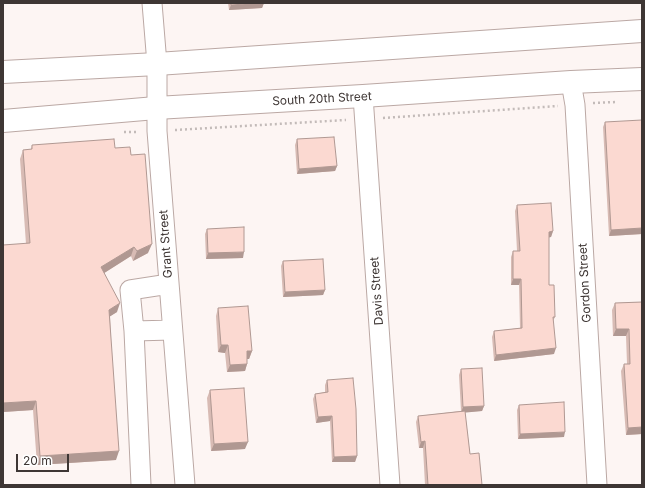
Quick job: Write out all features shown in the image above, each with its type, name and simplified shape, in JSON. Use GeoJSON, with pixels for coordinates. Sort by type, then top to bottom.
{"type":"FeatureCollection","features":[{"type":"Feature","properties":{"kind":"main road"},"geometry":{"type":"LineString","coordinates":[[3,72],[157,64],[642,31]]}},
{"type":"Feature","properties":{"kind":"main road","name":"South 20th Street"},"geometry":{"type":"LineString","coordinates":[[3,121],[156,108],[571,82],[642,79]]}},
{"type":"Feature","properties":{"kind":"street","name":"Grant Street"},"geometry":{"type":"LineString","coordinates":[[152,3],[157,64],[157,131],[184,485]]}},
{"type":"Feature","properties":{"kind":"street","name":"Gordon Street"},"geometry":{"type":"LineString","coordinates":[[571,82],[575,105],[597,485]]}},
{"type":"Feature","properties":{"kind":"street","name":"Davis Street"},"geometry":{"type":"LineString","coordinates":[[363,96],[390,485]]}},
{"type":"Feature","properties":{"kind":"street"},"geometry":{"type":"LineString","coordinates":[[141,485],[134,331],[130,290],[169,284]]}},
{"type":"Feature","properties":{"kind":"street"},"geometry":{"type":"LineString","coordinates":[[134,331],[172,330]]}},
{"type":"Feature","properties":{"kind":"path"},"geometry":{"type":"LineString","coordinates":[[117,133],[365,119],[620,102]]}},
{"type":"Feature","properties":{"kind":"building"},"geometry":{"type":"Polygon","coordinates":[[[231,3],[259,3],[231,5],[231,3]]]}},
{"type":"Feature","properties":{"kind":"building"},"geometry":{"type":"Polygon","coordinates":[[[642,120],[642,228],[611,230],[605,122],[642,120]]]}},
{"type":"Feature","properties":{"kind":"building"},"geometry":{"type":"Polygon","coordinates":[[[334,137],[337,166],[299,169],[297,139],[334,137]]]}},
{"type":"Feature","properties":{"kind":"building"},"geometry":{"type":"Polygon","coordinates":[[[114,139],[115,148],[130,147],[131,155],[145,154],[152,244],[137,251],[134,247],[101,267],[120,303],[109,310],[119,451],[40,456],[36,401],[3,403],[3,245],[30,243],[23,150],[32,149],[32,145],[114,139]]]}},
{"type":"Feature","properties":{"kind":"building"},"geometry":{"type":"Polygon","coordinates":[[[551,203],[553,231],[549,232],[549,285],[554,285],[555,317],[553,317],[556,348],[496,355],[494,331],[522,328],[521,279],[513,279],[513,251],[520,251],[517,205],[551,203]]]}},
{"type":"Feature","properties":{"kind":"building"},"geometry":{"type":"Polygon","coordinates":[[[244,227],[244,252],[208,253],[207,229],[244,227]]]}},
{"type":"Feature","properties":{"kind":"building"},"geometry":{"type":"Polygon","coordinates":[[[323,259],[325,290],[285,292],[283,261],[323,259]]]}},
{"type":"Feature","properties":{"kind":"building"},"geometry":{"type":"Polygon","coordinates":[[[642,302],[642,427],[628,428],[624,364],[630,364],[629,329],[616,329],[615,303],[642,302]]]}},
{"type":"Feature","properties":{"kind":"building"},"geometry":{"type":"Polygon","coordinates":[[[248,306],[252,351],[247,351],[247,364],[230,365],[228,345],[221,345],[218,308],[248,306]]]}},
{"type":"Feature","properties":{"kind":"building"},"geometry":{"type":"Polygon","coordinates":[[[482,368],[484,406],[463,407],[461,369],[482,368]]]}},
{"type":"Feature","properties":{"kind":"building"},"geometry":{"type":"Polygon","coordinates":[[[353,378],[356,409],[357,456],[334,457],[332,416],[318,417],[315,394],[328,392],[327,380],[353,378]]]}},
{"type":"Feature","properties":{"kind":"building"},"geometry":{"type":"Polygon","coordinates":[[[244,388],[248,442],[214,444],[210,390],[244,388]]]}},
{"type":"Feature","properties":{"kind":"building"},"geometry":{"type":"Polygon","coordinates":[[[564,402],[565,432],[520,434],[519,405],[564,402]]]}},
{"type":"Feature","properties":{"kind":"building"},"geometry":{"type":"Polygon","coordinates":[[[465,411],[470,454],[479,453],[482,485],[428,485],[425,441],[421,442],[418,416],[465,411]]]}}]}
